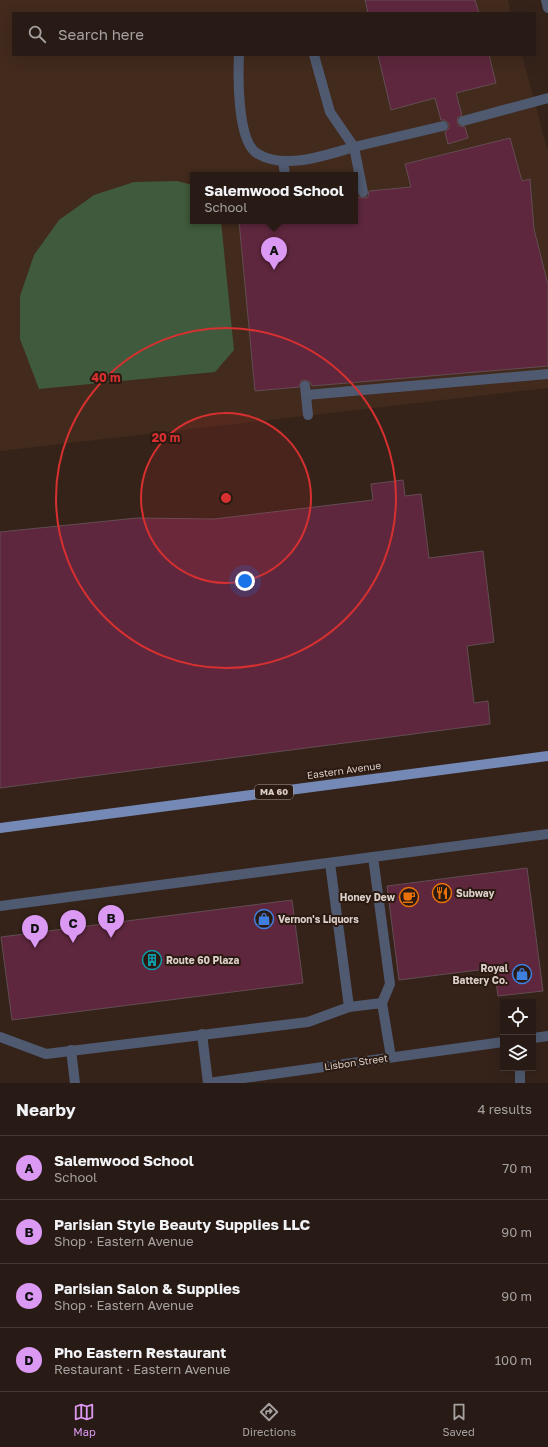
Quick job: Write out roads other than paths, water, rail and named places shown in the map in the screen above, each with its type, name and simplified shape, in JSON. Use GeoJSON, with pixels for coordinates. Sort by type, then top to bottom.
{"type":"FeatureCollection","features":[{"type":"Feature","properties":{"kind":"main road","name":"Eastern Avenue"},"geometry":{"type":"LineString","coordinates":[[0,828],[548,756]]}},
{"type":"Feature","properties":{"kind":"street"},"geometry":{"type":"LineString","coordinates":[[546,0],[548,8]]}},
{"type":"Feature","properties":{"kind":"street"},"geometry":{"type":"LineString","coordinates":[[239,56],[238,86],[243,130],[256,154],[283,161],[310,158],[443,126]]}},
{"type":"Feature","properties":{"kind":"street"},"geometry":{"type":"LineString","coordinates":[[314,56],[330,112],[354,147],[363,192]]}},
{"type":"Feature","properties":{"kind":"street"},"geometry":{"type":"LineString","coordinates":[[463,121],[548,98]]}},
{"type":"Feature","properties":{"kind":"street"},"geometry":{"type":"LineString","coordinates":[[283,161],[285,172]]}},
{"type":"Feature","properties":{"kind":"street"},"geometry":{"type":"LineString","coordinates":[[308,415],[306,391],[548,374]]}},
{"type":"Feature","properties":{"kind":"street"},"geometry":{"type":"LineString","coordinates":[[0,906],[548,834]]}},
{"type":"Feature","properties":{"kind":"street"},"geometry":{"type":"LineString","coordinates":[[373,857],[390,984],[382,1003],[391,1058]]}},
{"type":"Feature","properties":{"kind":"street"},"geometry":{"type":"LineString","coordinates":[[330,863],[348,1007]]}},
{"type":"Feature","properties":{"kind":"street"},"geometry":{"type":"LineString","coordinates":[[0,1036],[46,1054],[308,1022],[348,1007],[382,1003]]}},
{"type":"Feature","properties":{"kind":"street"},"geometry":{"type":"LineString","coordinates":[[202,1034],[208,1083]]}},
{"type":"Feature","properties":{"kind":"street"},"geometry":{"type":"LineString","coordinates":[[536,1038],[548,1036]]}},
{"type":"Feature","properties":{"kind":"street","name":"Lisbon Street"},"geometry":{"type":"LineString","coordinates":[[208,1083],[250,1080],[500,1042]]}},
{"type":"Feature","properties":{"kind":"street"},"geometry":{"type":"LineString","coordinates":[[71,1050],[74,1083]]}},
{"type":"Feature","properties":{"kind":"street"},"geometry":{"type":"LineString","coordinates":[[520,1071],[520,1083]]}},
{"type":"Feature","properties":{"kind":"place","name":"Salemwood School"},"geometry":{"type":"Point","coordinates":[274,270]}},
{"type":"Feature","properties":{"kind":"place","name":"Subway"},"geometry":{"type":"Point","coordinates":[442,893]}},
{"type":"Feature","properties":{"kind":"place","name":"Honey Dew"},"geometry":{"type":"Point","coordinates":[409,897]}},
{"type":"Feature","properties":{"kind":"place","name":"Vernon's Liquors"},"geometry":{"type":"Point","coordinates":[264,919]}},
{"type":"Feature","properties":{"kind":"place","name":"Parisian Style Beauty Supplies LLC"},"geometry":{"type":"Point","coordinates":[111,938]}},
{"type":"Feature","properties":{"kind":"place","name":"Parisian Salon & Supplies"},"geometry":{"type":"Point","coordinates":[73,943]}},
{"type":"Feature","properties":{"kind":"place","name":"Pho Eastern Restaurant"},"geometry":{"type":"Point","coordinates":[35,948]}},
{"type":"Feature","properties":{"kind":"place","name":"Route 60 Plaza"},"geometry":{"type":"Point","coordinates":[152,960]}},
{"type":"Feature","properties":{"kind":"place","name":"Royal Battery Co."},"geometry":{"type":"Point","coordinates":[522,974]}}]}
